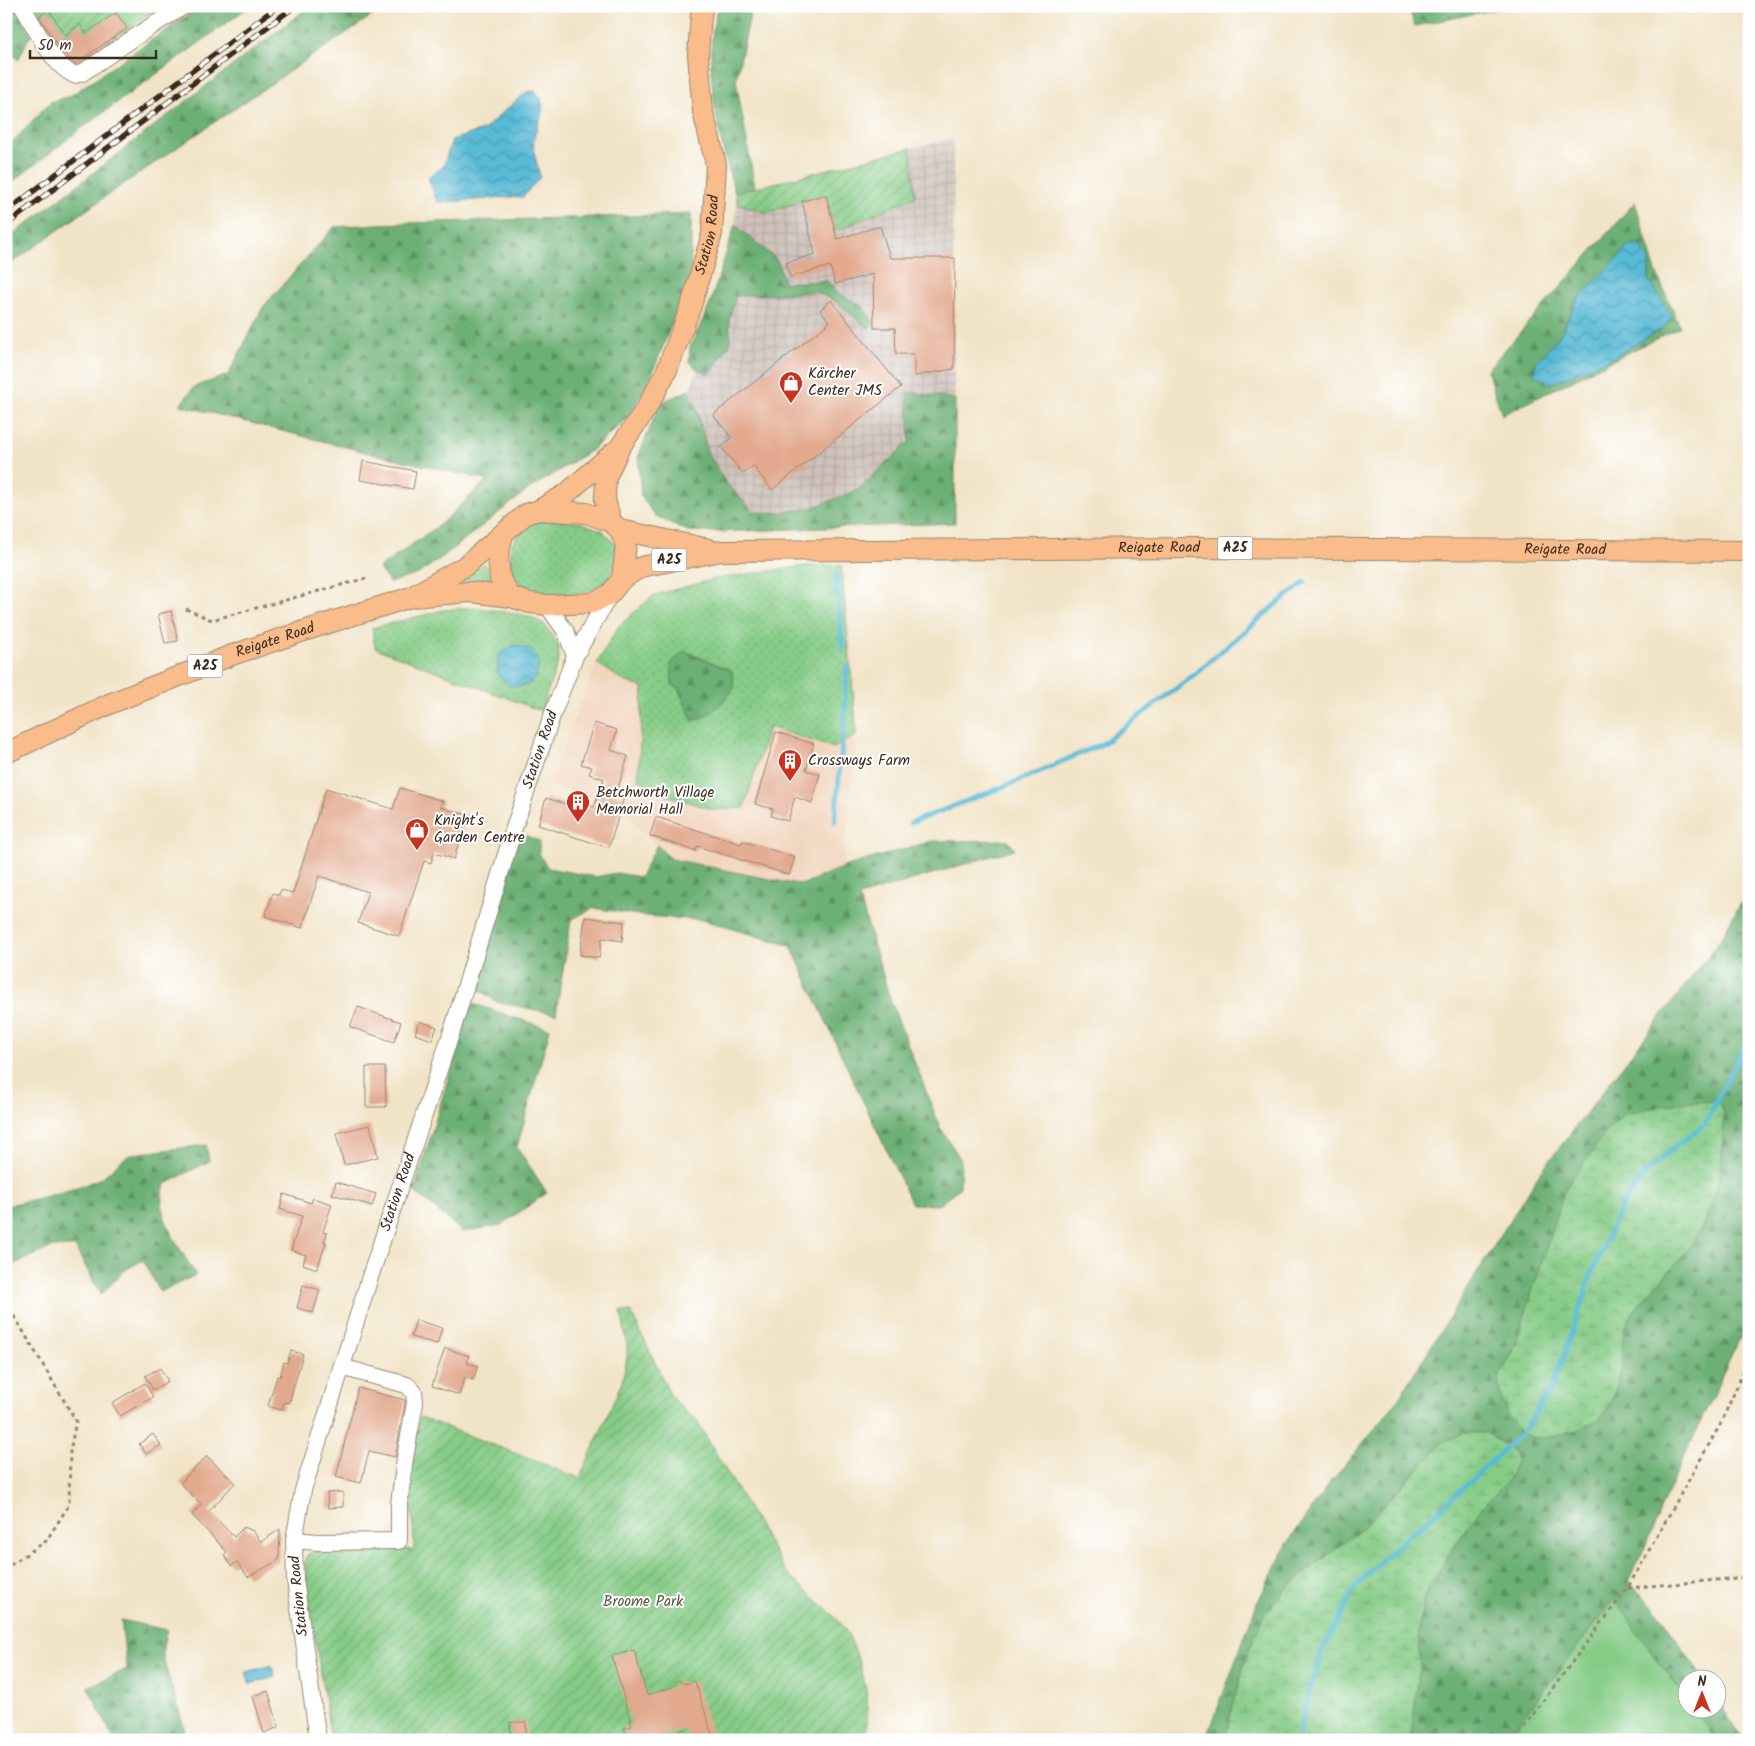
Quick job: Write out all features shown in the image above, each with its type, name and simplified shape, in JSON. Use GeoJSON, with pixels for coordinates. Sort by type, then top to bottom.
{"type":"FeatureCollection","features":[{"type":"Feature","properties":{"kind":"main road","name":"Station Road"},"geometry":{"type":"LineString","coordinates":[[615,526],[605,500],[606,477],[620,447],[646,409],[667,370],[691,306],[712,234],[716,164],[703,112],[698,55],[703,6]]}},
{"type":"Feature","properties":{"kind":"main road","name":"Station Road"},"geometry":{"type":"LineString","coordinates":[[539,510],[566,494],[620,447]]}},
{"type":"Feature","properties":{"kind":"main road"},"geometry":{"type":"LineString","coordinates":[[539,510],[586,513],[615,526],[626,545],[616,587],[592,603],[547,605],[530,603],[511,597],[500,579],[498,557],[503,534],[526,514],[539,510]]}},
{"type":"Feature","properties":{"kind":"main road","name":"Reigate Road"},"geometry":{"type":"LineString","coordinates":[[615,526],[721,551]]}},
{"type":"Feature","properties":{"kind":"main road","name":"Reigate Road"},"geometry":{"type":"LineString","coordinates":[[6,753],[109,704],[232,656],[411,597],[465,566],[503,534]]}},
{"type":"Feature","properties":{"kind":"main road","name":"Reigate Road"},"geometry":{"type":"LineString","coordinates":[[616,587],[640,567],[721,551],[1181,548],[1749,551]]}},
{"type":"Feature","properties":{"kind":"main road","name":"Reigate Road"},"geometry":{"type":"LineString","coordinates":[[411,597],[470,592],[511,597]]}},
{"type":"Feature","properties":{"kind":"street"},"geometry":{"type":"LineString","coordinates":[[22,6],[56,61],[64,71],[74,75],[82,73],[184,6]]}},
{"type":"Feature","properties":{"kind":"street","name":"Station Road"},"geometry":{"type":"LineString","coordinates":[[318,1740],[295,1580],[294,1540],[305,1482],[453,1028],[553,713],[575,656],[616,587]]}},
{"type":"Feature","properties":{"kind":"street"},"geometry":{"type":"LineString","coordinates":[[547,605],[566,632],[575,656]]}},
{"type":"Feature","properties":{"kind":"street"},"geometry":{"type":"LineString","coordinates":[[294,1540],[318,1542],[399,1541],[398,1504],[416,1403],[414,1392],[407,1385],[341,1367]]}},
{"type":"Feature","properties":{"kind":"path"},"geometry":{"type":"LineString","coordinates":[[186,609],[212,620],[368,578]]}},
{"type":"Feature","properties":{"kind":"path"},"geometry":{"type":"LineString","coordinates":[[6,1302],[76,1421],[70,1450],[69,1505],[46,1541],[6,1568]]}},
{"type":"Feature","properties":{"kind":"path"},"geometry":{"type":"LineString","coordinates":[[1514,1740],[1628,1588],[1720,1425],[1749,1359]]}},
{"type":"Feature","properties":{"kind":"path"},"geometry":{"type":"LineString","coordinates":[[1628,1588],[1749,1577]]}},
{"type":"Feature","properties":{"kind":"shaded area"},"geometry":{"type":"Polygon","coordinates":[[[953,139],[955,523],[719,532],[688,531],[655,516],[641,496],[638,457],[660,403],[689,390],[698,370],[689,362],[690,347],[710,304],[735,225],[737,203],[735,193],[953,139]]]}},
{"type":"Feature","properties":{"kind":"shaded area"},"geometry":{"type":"Polygon","coordinates":[[[841,565],[853,657],[857,735],[843,867],[804,884],[789,883],[671,859],[621,807],[548,785],[597,663],[618,627],[654,595],[715,579],[803,566],[841,565]]]}},
{"type":"Feature","properties":{"kind":"green space"},"geometry":{"type":"Polygon","coordinates":[[[6,6],[14,6],[31,34],[18,60],[6,45],[6,6]]]}},
{"type":"Feature","properties":{"kind":"green space"},"geometry":{"type":"Polygon","coordinates":[[[30,6],[162,6],[72,66],[63,61],[30,6]]]}},
{"type":"Feature","properties":{"kind":"green space"},"geometry":{"type":"Polygon","coordinates":[[[201,6],[250,6],[82,128],[6,187],[6,149],[50,102],[70,96],[201,6]]]}},
{"type":"Feature","properties":{"kind":"green space"},"geometry":{"type":"Polygon","coordinates":[[[310,6],[386,6],[122,185],[6,267],[6,240],[310,6]]]}},
{"type":"Feature","properties":{"kind":"green space"},"geometry":{"type":"Polygon","coordinates":[[[718,6],[752,6],[736,80],[755,188],[735,193],[718,124],[711,76],[713,29],[718,6]]]}},
{"type":"Feature","properties":{"kind":"green space"},"geometry":{"type":"Polygon","coordinates":[[[1408,6],[1511,6],[1415,26],[1408,6]]]}},
{"type":"Feature","properties":{"kind":"green space"},"geometry":{"type":"Polygon","coordinates":[[[911,148],[915,197],[835,231],[826,195],[766,213],[737,203],[735,193],[911,148]]]}},
{"type":"Feature","properties":{"kind":"green space"},"geometry":{"type":"Polygon","coordinates":[[[1635,202],[1656,272],[1680,327],[1502,415],[1487,370],[1635,202]],[[1649,260],[1578,299],[1559,337],[1536,363],[1534,375],[1550,384],[1612,358],[1663,328],[1649,281],[1649,260]]]}},
{"type":"Feature","properties":{"kind":"green space"},"geometry":{"type":"Polygon","coordinates":[[[691,214],[691,276],[652,374],[629,417],[592,450],[529,489],[418,574],[389,583],[379,568],[442,523],[487,480],[369,453],[180,405],[194,387],[228,375],[263,307],[334,227],[691,214]]]}},
{"type":"Feature","properties":{"kind":"green space"},"geometry":{"type":"Polygon","coordinates":[[[735,225],[777,260],[784,283],[827,281],[841,295],[862,306],[873,322],[869,329],[837,302],[816,292],[736,296],[729,320],[731,342],[710,374],[698,370],[689,362],[690,347],[710,304],[735,225]]]}},
{"type":"Feature","properties":{"kind":"green space"},"geometry":{"type":"Polygon","coordinates":[[[689,390],[697,410],[707,451],[725,482],[754,512],[777,513],[812,508],[858,490],[910,441],[907,392],[955,399],[955,523],[719,532],[688,531],[655,516],[641,496],[638,457],[660,403],[689,390]]]}},
{"type":"Feature","properties":{"kind":"green space"},"geometry":{"type":"Polygon","coordinates":[[[555,520],[582,523],[603,531],[616,545],[616,561],[610,578],[596,589],[569,595],[542,596],[521,587],[510,568],[511,545],[524,526],[539,521],[555,520]]]}},
{"type":"Feature","properties":{"kind":"green space"},"geometry":{"type":"Polygon","coordinates":[[[484,563],[487,566],[493,585],[460,584],[459,581],[484,563]]]}},
{"type":"Feature","properties":{"kind":"green space"},"geometry":{"type":"Polygon","coordinates":[[[841,565],[857,735],[834,748],[769,727],[744,808],[714,810],[666,795],[638,779],[643,688],[622,680],[597,663],[618,627],[654,595],[715,579],[803,566],[841,565]],[[684,651],[678,688],[693,721],[732,671],[684,651]]]}},
{"type":"Feature","properties":{"kind":"green space"},"geometry":{"type":"Polygon","coordinates":[[[475,607],[528,616],[544,624],[558,644],[559,659],[541,711],[375,648],[372,628],[444,610],[475,607]]]}},
{"type":"Feature","properties":{"kind":"green space"},"geometry":{"type":"Polygon","coordinates":[[[684,651],[732,671],[734,688],[711,712],[693,721],[678,688],[672,685],[671,663],[684,651]]]}},
{"type":"Feature","properties":{"kind":"green space"},"geometry":{"type":"Polygon","coordinates":[[[520,833],[539,841],[539,854],[548,868],[595,877],[616,873],[640,877],[657,845],[671,859],[789,883],[804,884],[843,867],[932,841],[1007,840],[1015,849],[859,896],[891,1002],[940,1127],[961,1160],[960,1187],[939,1205],[912,1204],[791,946],[702,920],[646,916],[593,908],[571,920],[556,1014],[497,1002],[475,987],[520,833]]]}},
{"type":"Feature","properties":{"kind":"green space"},"geometry":{"type":"Polygon","coordinates":[[[1749,889],[1749,1319],[1628,1581],[1654,1607],[1696,1668],[1678,1668],[1678,1688],[1614,1599],[1506,1740],[1410,1740],[1420,1667],[1419,1631],[1423,1602],[1429,1587],[1446,1558],[1481,1508],[1508,1481],[1516,1462],[1508,1446],[1486,1433],[1464,1433],[1422,1464],[1363,1528],[1284,1591],[1253,1640],[1232,1707],[1225,1740],[1206,1740],[1257,1603],[1287,1544],[1326,1488],[1395,1404],[1539,1174],[1718,943],[1749,889]],[[1722,1108],[1565,1189],[1500,1387],[1506,1412],[1621,1338],[1631,1314],[1681,1258],[1703,1226],[1715,1198],[1721,1171],[1722,1108]]]}},
{"type":"Feature","properties":{"kind":"green space"},"geometry":{"type":"Polygon","coordinates":[[[471,1003],[550,1029],[517,1147],[547,1193],[501,1225],[463,1232],[414,1191],[471,1003]]]}},
{"type":"Feature","properties":{"kind":"green space"},"geometry":{"type":"Polygon","coordinates":[[[1716,1101],[1723,1112],[1723,1127],[1720,1170],[1713,1202],[1700,1231],[1691,1245],[1638,1305],[1628,1320],[1623,1334],[1619,1379],[1603,1416],[1597,1421],[1567,1433],[1536,1437],[1522,1433],[1507,1413],[1499,1388],[1499,1381],[1515,1347],[1565,1189],[1607,1131],[1623,1115],[1655,1107],[1716,1101]]]}},
{"type":"Feature","properties":{"kind":"green space"},"geometry":{"type":"Polygon","coordinates":[[[206,1145],[209,1161],[166,1184],[162,1195],[162,1206],[170,1231],[196,1275],[160,1292],[143,1260],[125,1270],[101,1295],[75,1247],[53,1247],[12,1265],[6,1265],[6,1206],[88,1184],[104,1176],[133,1154],[206,1145]]]}},
{"type":"Feature","properties":{"kind":"green space","name":"Broome Park"},"geometry":{"type":"Polygon","coordinates":[[[621,1311],[631,1312],[672,1398],[695,1418],[786,1572],[837,1619],[849,1637],[859,1661],[867,1698],[868,1717],[864,1740],[331,1740],[310,1606],[305,1565],[308,1554],[317,1551],[414,1550],[411,1481],[420,1417],[580,1478],[622,1382],[627,1358],[627,1345],[621,1311]]]}},
{"type":"Feature","properties":{"kind":"green space"},"geometry":{"type":"Polygon","coordinates":[[[1464,1433],[1486,1433],[1515,1452],[1516,1462],[1508,1481],[1481,1508],[1446,1558],[1429,1587],[1423,1602],[1419,1631],[1420,1667],[1410,1740],[1225,1740],[1245,1661],[1263,1617],[1284,1591],[1363,1528],[1443,1442],[1464,1433]]]}},
{"type":"Feature","properties":{"kind":"green space"},"geometry":{"type":"Polygon","coordinates":[[[1614,1599],[1678,1688],[1678,1718],[1700,1718],[1716,1740],[1506,1740],[1614,1599]]]}},
{"type":"Feature","properties":{"kind":"green space"},"geometry":{"type":"Polygon","coordinates":[[[121,1620],[167,1630],[163,1645],[163,1658],[188,1740],[114,1740],[88,1687],[127,1669],[121,1620]]]}},
{"type":"Feature","properties":{"kind":"green space"},"geometry":{"type":"Polygon","coordinates":[[[1728,1715],[1744,1740],[1716,1740],[1700,1718],[1728,1718],[1728,1715]]]}},
{"type":"Feature","properties":{"kind":"water"},"geometry":{"type":"Polygon","coordinates":[[[528,91],[535,91],[540,97],[543,109],[534,143],[534,153],[540,177],[523,197],[437,202],[428,177],[443,167],[452,140],[485,129],[528,91]]]}},
{"type":"Feature","properties":{"kind":"water"},"geometry":{"type":"Polygon","coordinates":[[[1631,244],[1639,244],[1649,260],[1649,281],[1672,318],[1663,328],[1612,358],[1550,384],[1534,375],[1536,363],[1559,337],[1578,299],[1631,244]]]}},
{"type":"Feature","properties":{"kind":"water"},"geometry":{"type":"Polygon","coordinates":[[[515,645],[533,651],[539,665],[533,680],[522,686],[509,686],[497,673],[499,654],[515,645]]]}},
{"type":"Feature","properties":{"kind":"water"},"geometry":{"type":"Polygon","coordinates":[[[272,1665],[275,1677],[250,1684],[246,1672],[272,1665]]]}},
{"type":"Feature","properties":{"kind":"building"},"geometry":{"type":"Polygon","coordinates":[[[49,10],[65,35],[80,24],[86,33],[116,13],[127,28],[75,64],[60,49],[39,16],[49,10]]]}},
{"type":"Feature","properties":{"kind":"building"},"geometry":{"type":"Polygon","coordinates":[[[826,195],[837,239],[880,226],[890,258],[955,258],[954,369],[914,376],[914,354],[896,354],[895,328],[874,328],[873,274],[835,284],[830,266],[790,277],[786,263],[815,254],[802,201],[826,195]]]}},
{"type":"Feature","properties":{"kind":"building"},"geometry":{"type":"Polygon","coordinates":[[[831,300],[901,387],[772,490],[753,466],[743,474],[721,447],[732,438],[713,415],[830,322],[820,310],[831,300]]]}},
{"type":"Feature","properties":{"kind":"building"},"geometry":{"type":"Polygon","coordinates":[[[363,461],[416,471],[413,489],[360,480],[363,461]]]}},
{"type":"Feature","properties":{"kind":"building"},"geometry":{"type":"Polygon","coordinates":[[[171,611],[178,641],[165,643],[158,614],[171,611]]]}},
{"type":"Feature","properties":{"kind":"building"},"geometry":{"type":"Polygon","coordinates":[[[594,723],[617,730],[611,750],[628,756],[616,795],[624,797],[609,848],[538,825],[546,798],[565,804],[566,798],[594,807],[604,779],[589,774],[592,767],[581,764],[594,723]]]}},
{"type":"Feature","properties":{"kind":"building","name":"Crossways Farm"},"geometry":{"type":"Polygon","coordinates":[[[776,732],[814,744],[806,770],[820,774],[812,803],[795,797],[788,821],[771,816],[773,809],[755,804],[776,732]]]}},
{"type":"Feature","properties":{"kind":"building"},"geometry":{"type":"Polygon","coordinates":[[[326,788],[393,809],[400,788],[443,801],[440,807],[467,815],[454,859],[434,853],[431,863],[424,861],[399,936],[358,923],[368,892],[319,876],[302,928],[265,916],[273,893],[279,895],[281,890],[293,893],[326,788]]]}},
{"type":"Feature","properties":{"kind":"building"},"geometry":{"type":"Polygon","coordinates":[[[656,817],[741,844],[742,841],[795,857],[789,875],[697,846],[696,851],[650,836],[656,817]]]}},
{"type":"Feature","properties":{"kind":"building"},"geometry":{"type":"Polygon","coordinates":[[[585,917],[624,922],[622,941],[602,938],[599,958],[580,955],[585,917]]]}},
{"type":"Feature","properties":{"kind":"building"},"geometry":{"type":"Polygon","coordinates":[[[358,1007],[401,1022],[394,1042],[350,1027],[358,1007]]]}},
{"type":"Feature","properties":{"kind":"building"},"geometry":{"type":"Polygon","coordinates":[[[419,1021],[437,1027],[432,1040],[415,1034],[419,1021]]]}},
{"type":"Feature","properties":{"kind":"building"},"geometry":{"type":"Polygon","coordinates":[[[366,1067],[385,1067],[386,1107],[366,1107],[366,1067]]]}},
{"type":"Feature","properties":{"kind":"building"},"geometry":{"type":"Polygon","coordinates":[[[370,1125],[378,1157],[344,1165],[336,1133],[370,1125]]]}},
{"type":"Feature","properties":{"kind":"building"},"geometry":{"type":"Polygon","coordinates":[[[336,1182],[376,1194],[372,1206],[332,1194],[336,1182]]]}},
{"type":"Feature","properties":{"kind":"building"},"geometry":{"type":"Polygon","coordinates":[[[284,1194],[311,1203],[313,1198],[332,1204],[323,1232],[327,1233],[324,1242],[326,1242],[317,1269],[303,1264],[306,1255],[291,1250],[302,1216],[280,1209],[284,1194]]]}},
{"type":"Feature","properties":{"kind":"building"},"geometry":{"type":"Polygon","coordinates":[[[303,1285],[320,1290],[313,1313],[297,1308],[303,1285]]]}},
{"type":"Feature","properties":{"kind":"building"},"geometry":{"type":"Polygon","coordinates":[[[416,1320],[442,1328],[437,1344],[411,1337],[416,1320]]]}},
{"type":"Feature","properties":{"kind":"building"},"geometry":{"type":"Polygon","coordinates":[[[445,1348],[469,1356],[467,1363],[478,1366],[473,1380],[465,1377],[459,1395],[432,1386],[445,1348]]]}},
{"type":"Feature","properties":{"kind":"building"},"geometry":{"type":"Polygon","coordinates":[[[291,1351],[303,1354],[289,1403],[284,1402],[282,1410],[268,1406],[277,1376],[280,1377],[284,1362],[287,1363],[291,1351]]]}},
{"type":"Feature","properties":{"kind":"building"},"geometry":{"type":"Polygon","coordinates":[[[160,1368],[168,1381],[153,1390],[145,1376],[160,1368]]]}},
{"type":"Feature","properties":{"kind":"building"},"geometry":{"type":"Polygon","coordinates":[[[145,1383],[153,1397],[120,1416],[112,1403],[145,1383]]]}},
{"type":"Feature","properties":{"kind":"building"},"geometry":{"type":"Polygon","coordinates":[[[358,1388],[405,1400],[395,1457],[369,1451],[361,1483],[336,1477],[358,1388]]]}},
{"type":"Feature","properties":{"kind":"building"},"geometry":{"type":"Polygon","coordinates":[[[153,1434],[161,1445],[146,1454],[139,1444],[153,1434]]]}},
{"type":"Feature","properties":{"kind":"building"},"geometry":{"type":"Polygon","coordinates":[[[207,1456],[235,1483],[209,1511],[234,1537],[244,1527],[253,1531],[261,1542],[280,1529],[279,1560],[248,1577],[237,1562],[231,1566],[224,1555],[227,1552],[192,1515],[201,1504],[180,1483],[207,1456]]]}},
{"type":"Feature","properties":{"kind":"building"},"geometry":{"type":"Polygon","coordinates":[[[343,1492],[343,1507],[328,1508],[327,1493],[343,1492]]]}},
{"type":"Feature","properties":{"kind":"building","name":"Broome Park"},"geometry":{"type":"Polygon","coordinates":[[[634,1650],[647,1695],[673,1687],[677,1680],[685,1684],[695,1681],[714,1740],[688,1740],[685,1729],[650,1740],[628,1740],[624,1728],[632,1726],[612,1656],[634,1650]]]}},
{"type":"Feature","properties":{"kind":"building"},"geometry":{"type":"Polygon","coordinates":[[[268,1691],[279,1727],[264,1733],[253,1696],[268,1691]]]}},
{"type":"Feature","properties":{"kind":"building"},"geometry":{"type":"Polygon","coordinates":[[[510,1722],[526,1722],[526,1740],[511,1740],[510,1722]]]}},
{"type":"Feature","properties":{"kind":"waterway"},"geometry":{"type":"LineString","coordinates":[[836,576],[843,650]]}},
{"type":"Feature","properties":{"kind":"waterway"},"geometry":{"type":"LineString","coordinates":[[910,823],[1013,783],[1102,744],[1190,678],[1305,582]]}},
{"type":"Feature","properties":{"kind":"waterway"},"geometry":{"type":"LineString","coordinates":[[835,822],[847,666]]}},
{"type":"Feature","properties":{"kind":"waterway"},"geometry":{"type":"LineString","coordinates":[[1297,1740],[1307,1699],[1323,1650],[1356,1586],[1387,1555],[1438,1511],[1522,1433],[1553,1386],[1593,1270],[1622,1205],[1643,1175],[1671,1150],[1705,1124],[1749,1037]]}},
{"type":"Feature","properties":{"kind":"railway"},"geometry":{"type":"LineString","coordinates":[[6,212],[278,6]]}},
{"type":"Feature","properties":{"kind":"railway"},"geometry":{"type":"LineString","coordinates":[[6,225],[295,6]]}},
{"type":"Feature","properties":{"kind":"place","name":"Kärcher Center JMS"},"geometry":{"type":"Point","coordinates":[791,404]}},
{"type":"Feature","properties":{"kind":"place","name":"Crossways Farm"},"geometry":{"type":"Point","coordinates":[790,782]}},
{"type":"Feature","properties":{"kind":"place","name":"Betchworth Village Memorial Hall"},"geometry":{"type":"Point","coordinates":[578,823]}},
{"type":"Feature","properties":{"kind":"place","name":"Knight's Garden Centre"},"geometry":{"type":"Point","coordinates":[417,851]}}]}
